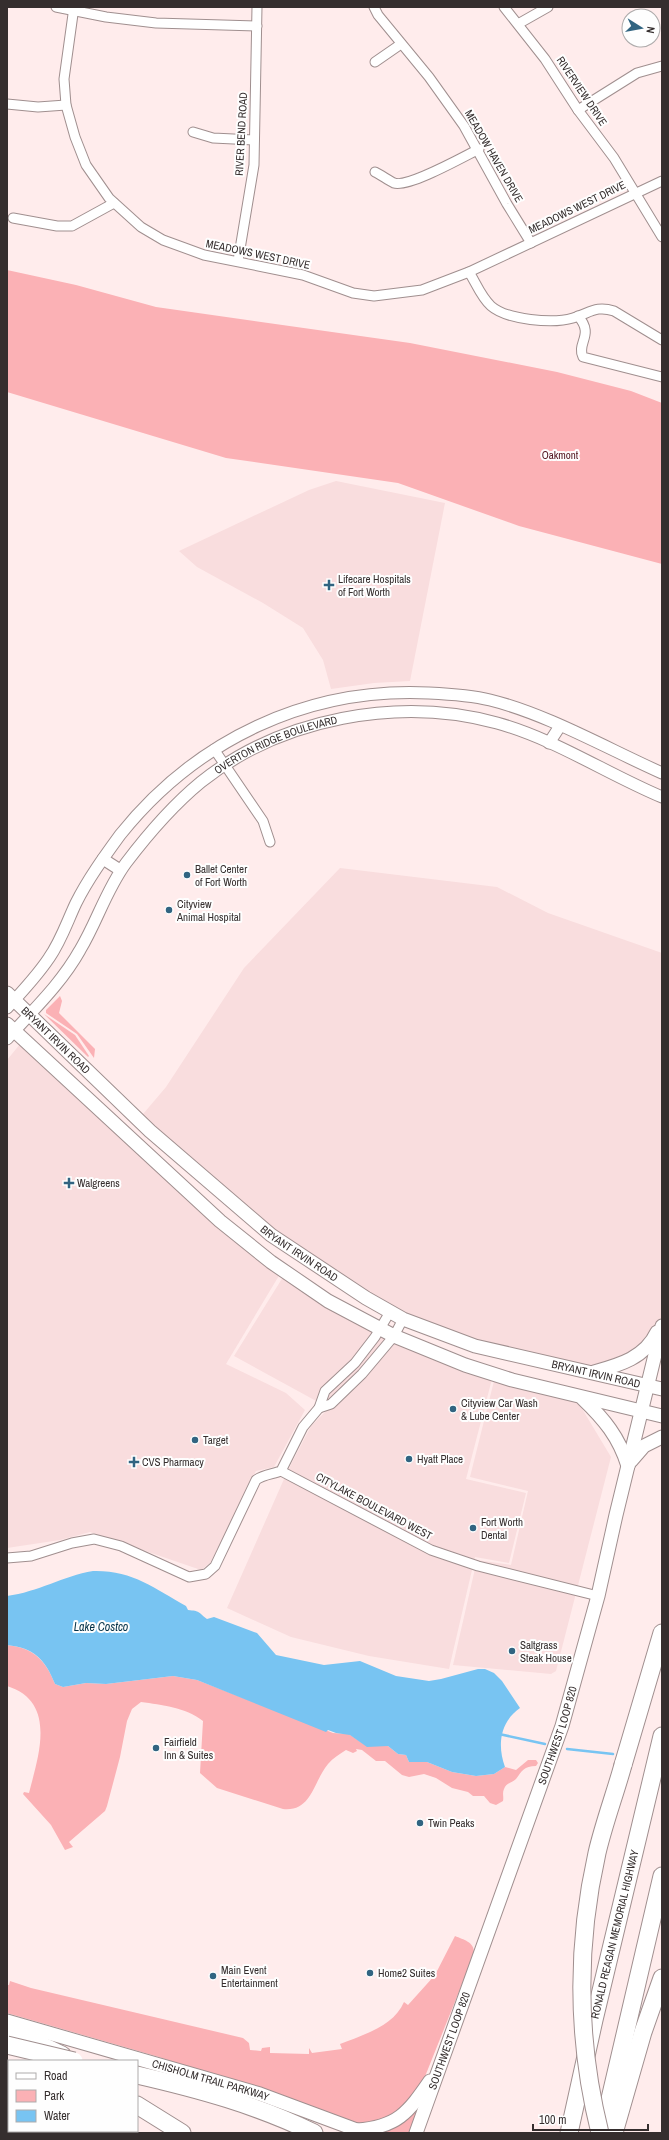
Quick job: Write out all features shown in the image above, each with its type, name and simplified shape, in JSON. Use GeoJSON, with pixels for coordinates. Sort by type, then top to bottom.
{"type":"FeatureCollection","features":[{"type":"Feature","properties":{"kind":"highway"},"geometry":{"type":"LineString","coordinates":[[601,2133],[589,2082],[583,2032],[581,1983],[585,1927],[600,1840],[662,1632]]}},
{"type":"Feature","properties":{"kind":"highway","name":"RONALD REAGAN MEMORIAL HIGHWAY"},"geometry":{"type":"LineString","coordinates":[[569,2133],[594,2020],[662,1736]]}},
{"type":"Feature","properties":{"kind":"highway"},"geometry":{"type":"LineString","coordinates":[[601,2133],[662,1876]]}},
{"type":"Feature","properties":{"kind":"highway"},"geometry":{"type":"LineString","coordinates":[[614,2133],[643,2032],[662,1978]]}},
{"type":"Feature","properties":{"kind":"highway"},"geometry":{"type":"LineString","coordinates":[[558,2133],[568,2100],[580,2044],[594,2020]]}},
{"type":"Feature","properties":{"kind":"highway"},"geometry":{"type":"LineString","coordinates":[[7,2029],[72,2060]]}},
{"type":"Feature","properties":{"kind":"highway"},"geometry":{"type":"LineString","coordinates":[[7,2045],[70,2060]]}},
{"type":"Feature","properties":{"kind":"highway"},"geometry":{"type":"LineString","coordinates":[[138,2075],[236,2101],[281,2118],[314,2133]]}},
{"type":"Feature","properties":{"kind":"highway"},"geometry":{"type":"LineString","coordinates":[[138,2106],[182,2133]]}},
{"type":"Feature","properties":{"kind":"main road","name":"BRYANT IRVIN ROAD"},"geometry":{"type":"LineString","coordinates":[[9,1000],[29,1014],[150,1131],[272,1235],[330,1276],[390,1312],[403,1319],[475,1346],[662,1389]]}},
{"type":"Feature","properties":{"kind":"main road","name":"BRYANT IRVIN ROAD"},"geometry":{"type":"LineString","coordinates":[[10,1031],[215,1216],[258,1253],[309,1289],[394,1336],[465,1365],[512,1380],[662,1416]]}},
{"type":"Feature","properties":{"kind":"main road"},"geometry":{"type":"LineString","coordinates":[[590,1373],[615,1366],[634,1358],[654,1340],[662,1321]]}},
{"type":"Feature","properties":{"kind":"main road","name":"SOUTHWEST LOOP 820"},"geometry":{"type":"LineString","coordinates":[[416,2133],[562,1726],[598,1596],[662,1326]]}},
{"type":"Feature","properties":{"kind":"main road"},"geometry":{"type":"LineString","coordinates":[[581,1397],[613,1431],[623,1451],[628,1466]]}},
{"type":"Feature","properties":{"kind":"main road"},"geometry":{"type":"LineString","coordinates":[[628,1466],[636,1453],[644,1446],[662,1437]]}},
{"type":"Feature","properties":{"kind":"main road","name":"CHISHOLM TRAIL PARKWAY"},"geometry":{"type":"LineString","coordinates":[[7,2021],[260,2094],[361,2131]]}},
{"type":"Feature","properties":{"kind":"main road"},"geometry":{"type":"LineString","coordinates":[[361,2131],[386,2125],[407,2112],[440,2066]]}},
{"type":"Feature","properties":{"kind":"street"},"geometry":{"type":"LineString","coordinates":[[56,7],[74,9],[106,17],[156,23],[257,26]]}},
{"type":"Feature","properties":{"kind":"street","name":"RIVER BEND ROAD"},"geometry":{"type":"LineString","coordinates":[[238,261],[254,165],[257,7]]}},
{"type":"Feature","properties":{"kind":"street","name":"MEADOW HAVEN DRIVE"},"geometry":{"type":"LineString","coordinates":[[374,7],[401,44],[429,77],[464,126],[479,149],[507,204],[531,242]]}},
{"type":"Feature","properties":{"kind":"street","name":"RIVERVIEW DRIVE"},"geometry":{"type":"LineString","coordinates":[[504,7],[545,59],[578,110],[614,158],[662,237]]}},
{"type":"Feature","properties":{"kind":"street"},"geometry":{"type":"LineString","coordinates":[[518,24],[548,7]]}},
{"type":"Feature","properties":{"kind":"street","name":"MEADOWS WEST DRIVE"},"geometry":{"type":"LineString","coordinates":[[74,9],[64,79],[66,105],[75,137],[86,164],[114,202],[141,227],[163,240],[204,255],[303,275],[354,293],[374,296],[422,290],[469,272],[635,192],[662,181]]}},
{"type":"Feature","properties":{"kind":"street"},"geometry":{"type":"LineString","coordinates":[[375,62],[401,44]]}},
{"type":"Feature","properties":{"kind":"street"},"geometry":{"type":"LineString","coordinates":[[578,110],[637,73],[662,66]]}},
{"type":"Feature","properties":{"kind":"street"},"geometry":{"type":"LineString","coordinates":[[7,104],[38,107],[66,105]]}},
{"type":"Feature","properties":{"kind":"street"},"geometry":{"type":"LineString","coordinates":[[194,132],[213,138],[254,140]]}},
{"type":"Feature","properties":{"kind":"street"},"geometry":{"type":"LineString","coordinates":[[375,172],[395,183],[403,183],[424,176],[479,149]]}},
{"type":"Feature","properties":{"kind":"street"},"geometry":{"type":"LineString","coordinates":[[13,218],[57,226],[72,226],[114,202]]}},
{"type":"Feature","properties":{"kind":"street"},"geometry":{"type":"LineString","coordinates":[[469,272],[484,298],[491,306],[500,311],[534,320],[557,321],[578,316],[598,308],[606,308],[614,311],[662,340]]}},
{"type":"Feature","properties":{"kind":"street"},"geometry":{"type":"LineString","coordinates":[[578,316],[585,327],[586,336],[581,350],[583,357],[662,377]]}},
{"type":"Feature","properties":{"kind":"street","name":"OVERTON RIDGE BOULEVARD"},"geometry":{"type":"LineString","coordinates":[[9,1000],[49,958],[77,902],[103,859],[151,800],[173,779],[214,749],[245,732],[297,709],[360,696],[411,692],[468,695],[512,706],[560,726],[662,773]]}},
{"type":"Feature","properties":{"kind":"street"},"geometry":{"type":"LineString","coordinates":[[360,696],[362,715]]}},
{"type":"Feature","properties":{"kind":"street","name":"OVERTON RIDGE BOULEVARD"},"geometry":{"type":"LineString","coordinates":[[10,1031],[56,986],[79,953],[120,870],[172,809],[202,781],[224,765],[259,747],[297,731],[362,715],[432,713],[470,718],[496,723],[549,743],[662,797]]}},
{"type":"Feature","properties":{"kind":"street"},"geometry":{"type":"LineString","coordinates":[[549,743],[560,726]]}},
{"type":"Feature","properties":{"kind":"street"},"geometry":{"type":"LineString","coordinates":[[214,749],[263,821],[270,842]]}},
{"type":"Feature","properties":{"kind":"street"},"geometry":{"type":"LineString","coordinates":[[103,859],[120,870]]}},
{"type":"Feature","properties":{"kind":"street"},"geometry":{"type":"LineString","coordinates":[[7,1558],[31,1556],[72,1543],[94,1539],[120,1546],[189,1577],[206,1574],[215,1566],[256,1480],[260,1477],[267,1477],[281,1471],[303,1427],[319,1408],[327,1390],[355,1363],[380,1329],[390,1312]]}},
{"type":"Feature","properties":{"kind":"street"},"geometry":{"type":"LineString","coordinates":[[319,1408],[332,1404],[362,1374],[394,1336],[403,1319]]}},
{"type":"Feature","properties":{"kind":"street"},"geometry":{"type":"LineString","coordinates":[[355,1363],[362,1374]]}},
{"type":"Feature","properties":{"kind":"street","name":"CITYLAKE BOULEVARD WEST"},"geometry":{"type":"LineString","coordinates":[[281,1471],[431,1550],[478,1566],[598,1596]]}},
{"type":"Feature","properties":{"kind":"shaded area","name":"Lifecare Hospitals of Fort Worth"},"geometry":{"type":"Polygon","coordinates":[[[336,481],[445,503],[410,681],[374,683],[331,689],[323,660],[303,628],[263,603],[197,567],[179,551],[309,490],[336,481]]]}},
{"type":"Feature","properties":{"kind":"shaded area"},"geometry":{"type":"Polygon","coordinates":[[[340,868],[497,887],[548,913],[662,953],[662,1321],[648,1346],[590,1373],[435,1332],[330,1276],[138,1120],[166,1087],[244,968],[340,868]]]}},
{"type":"Feature","properties":{"kind":"shaded area"},"geometry":{"type":"Polygon","coordinates":[[[21,1043],[280,1274],[226,1364],[286,1393],[305,1410],[274,1467],[256,1471],[211,1562],[201,1570],[90,1532],[60,1540],[7,1548],[7,1060],[21,1043]]]}},
{"type":"Feature","properties":{"kind":"shaded area"},"geometry":{"type":"Polygon","coordinates":[[[283,1277],[344,1315],[404,1347],[492,1379],[466,1479],[526,1493],[509,1563],[475,1557],[449,1669],[369,1656],[291,1637],[227,1608],[288,1470],[311,1426],[329,1408],[234,1356],[283,1277]]]}},
{"type":"Feature","properties":{"kind":"shaded area"},"geometry":{"type":"Polygon","coordinates":[[[494,1381],[578,1402],[611,1457],[556,1671],[551,1674],[453,1665],[477,1560],[511,1565],[528,1491],[470,1477],[494,1381]]]}},
{"type":"Feature","properties":{"kind":"green space","name":"Oakmont"},"geometry":{"type":"Polygon","coordinates":[[[7,270],[76,285],[156,307],[410,343],[557,372],[631,391],[662,403],[662,564],[519,526],[398,483],[226,458],[7,392],[7,270]]]}},
{"type":"Feature","properties":{"kind":"green space"},"geometry":{"type":"Polygon","coordinates":[[[60,996],[62,1001],[59,1013],[95,1049],[94,1058],[77,1034],[46,1013],[46,1010],[60,996]]]}},
{"type":"Feature","properties":{"kind":"green space"},"geometry":{"type":"Polygon","coordinates":[[[44,1014],[75,1035],[89,1056],[88,1057],[44,1014]]]}},
{"type":"Feature","properties":{"kind":"green space"},"geometry":{"type":"Polygon","coordinates":[[[7,1645],[24,1649],[37,1656],[47,1668],[55,1684],[63,1687],[86,1683],[106,1684],[173,1676],[197,1680],[333,1733],[349,1734],[365,1745],[388,1746],[398,1754],[406,1755],[409,1762],[427,1762],[452,1772],[476,1776],[494,1774],[505,1767],[516,1770],[528,1760],[536,1760],[538,1763],[536,1766],[529,1767],[524,1770],[516,1779],[506,1785],[503,1790],[503,1801],[496,1805],[490,1803],[484,1796],[473,1796],[468,1792],[452,1788],[436,1778],[424,1774],[409,1777],[402,1775],[385,1761],[376,1761],[362,1750],[356,1749],[357,1751],[353,1753],[346,1750],[328,1764],[306,1801],[293,1809],[283,1809],[217,1788],[200,1773],[203,1721],[196,1716],[181,1710],[141,1702],[132,1709],[127,1721],[120,1757],[105,1811],[69,1842],[73,1847],[65,1850],[51,1825],[23,1794],[24,1792],[29,1793],[37,1763],[40,1732],[39,1717],[33,1704],[23,1694],[7,1686],[7,1645]]]}},
{"type":"Feature","properties":{"kind":"green space"},"geometry":{"type":"Polygon","coordinates":[[[455,1936],[471,1944],[474,1954],[422,2084],[393,2117],[361,2125],[159,2057],[7,2013],[7,1985],[9,1985],[10,1981],[31,1988],[243,2038],[249,2043],[250,2050],[261,2051],[262,2048],[270,2047],[270,2053],[309,2054],[309,2048],[312,2053],[342,2049],[340,2044],[377,2029],[393,2017],[404,2002],[408,2005],[435,1975],[455,1936]]]}},
{"type":"Feature","properties":{"kind":"green space"},"geometry":{"type":"Polygon","coordinates":[[[440,2066],[416,2133],[365,2133],[386,2125],[440,2066]]]}},
{"type":"Feature","properties":{"kind":"water","name":"Lake Costco"},"geometry":{"type":"Polygon","coordinates":[[[93,1571],[107,1571],[142,1581],[186,1606],[188,1610],[199,1612],[207,1619],[214,1617],[257,1633],[276,1655],[324,1665],[360,1661],[396,1676],[429,1681],[478,1669],[485,1669],[494,1673],[502,1681],[520,1708],[508,1720],[502,1734],[501,1750],[505,1767],[494,1774],[476,1776],[452,1772],[427,1762],[409,1762],[406,1755],[398,1754],[388,1746],[367,1747],[350,1735],[328,1730],[326,1732],[197,1680],[173,1676],[106,1684],[86,1683],[63,1687],[55,1684],[43,1661],[37,1656],[24,1649],[7,1645],[7,1596],[29,1591],[71,1576],[93,1571]]]}},
{"type":"Feature","properties":{"kind":"waterway"},"geometry":{"type":"LineString","coordinates":[[499,1734],[545,1744]]}},
{"type":"Feature","properties":{"kind":"waterway"},"geometry":{"type":"LineString","coordinates":[[567,1749],[613,1754]]}},
{"type":"Feature","properties":{"kind":"place","name":"Lifecare Hospitals of Fort Worth"},"geometry":{"type":"Point","coordinates":[329,585]}},
{"type":"Feature","properties":{"kind":"place","name":"Ballet Center of Fort Worth"},"geometry":{"type":"Point","coordinates":[187,875]}},
{"type":"Feature","properties":{"kind":"place","name":"Cityview Animal Hospital"},"geometry":{"type":"Point","coordinates":[169,910]}},
{"type":"Feature","properties":{"kind":"place","name":"Walgreens"},"geometry":{"type":"Point","coordinates":[69,1183]}},
{"type":"Feature","properties":{"kind":"place","name":"Cityview Car Wash & Lube Center"},"geometry":{"type":"Point","coordinates":[453,1409]}},
{"type":"Feature","properties":{"kind":"place","name":"Target"},"geometry":{"type":"Point","coordinates":[195,1440]}},
{"type":"Feature","properties":{"kind":"place","name":"Hyatt Place"},"geometry":{"type":"Point","coordinates":[409,1459]}},
{"type":"Feature","properties":{"kind":"place","name":"CVS Pharmacy"},"geometry":{"type":"Point","coordinates":[134,1462]}},
{"type":"Feature","properties":{"kind":"place","name":"Fort Worth Dental"},"geometry":{"type":"Point","coordinates":[473,1528]}},
{"type":"Feature","properties":{"kind":"place","name":"Saltgrass Steak House"},"geometry":{"type":"Point","coordinates":[512,1651]}},
{"type":"Feature","properties":{"kind":"place","name":"Fairfield Inn & Suites"},"geometry":{"type":"Point","coordinates":[156,1748]}},
{"type":"Feature","properties":{"kind":"place","name":"Twin Peaks"},"geometry":{"type":"Point","coordinates":[420,1823]}},
{"type":"Feature","properties":{"kind":"place","name":"Home2 Suites"},"geometry":{"type":"Point","coordinates":[370,1973]}},
{"type":"Feature","properties":{"kind":"place","name":"Main Event Entertainment"},"geometry":{"type":"Point","coordinates":[213,1976]}}]}
